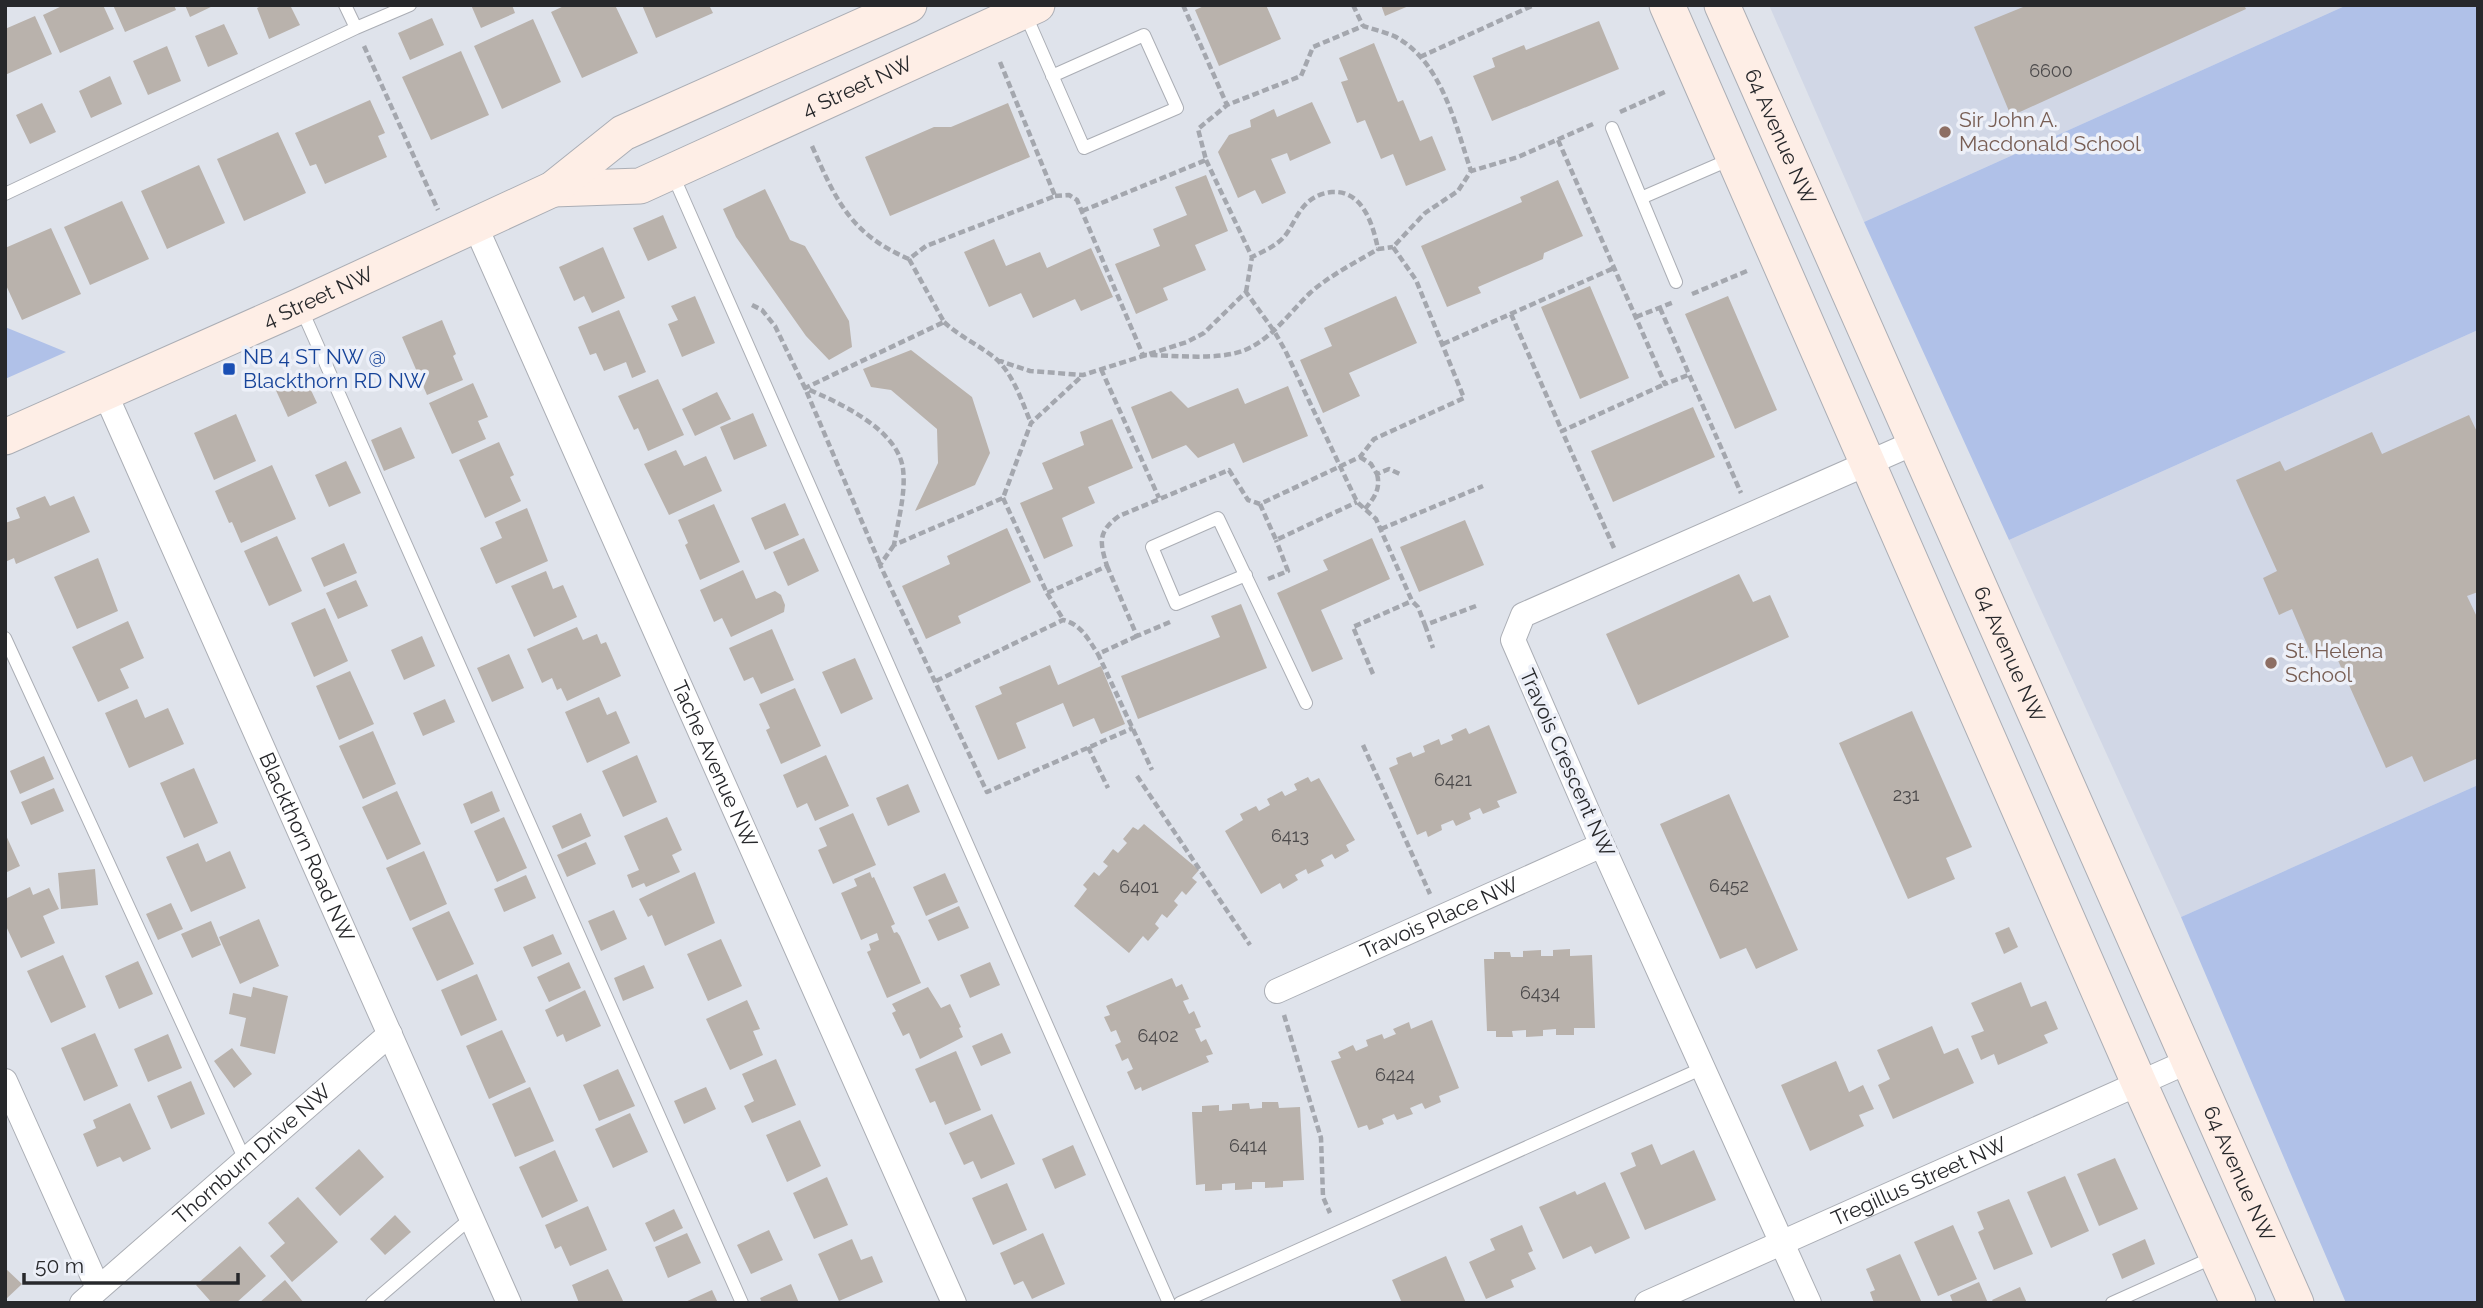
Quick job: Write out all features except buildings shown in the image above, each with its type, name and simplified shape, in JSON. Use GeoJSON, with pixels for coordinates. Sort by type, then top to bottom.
{"type":"FeatureCollection","features":[{"type":"Feature","properties":{"kind":"main road","name":"4 Street NW"},"geometry":{"type":"LineString","coordinates":[[5,437],[553,190],[623,133],[909,5]]}},
{"type":"Feature","properties":{"kind":"main road"},"geometry":{"type":"LineString","coordinates":[[1667,5],[2238,1303]]}},
{"type":"Feature","properties":{"kind":"main road","name":"64 Avenue NW"},"geometry":{"type":"LineString","coordinates":[[1722,5],[2296,1303]]}},
{"type":"Feature","properties":{"kind":"main road","name":"4 Street NW"},"geometry":{"type":"LineString","coordinates":[[553,190],[640,186],[1031,8]]}},
{"type":"Feature","properties":{"kind":"street","name":"Tache Avenue NW"},"geometry":{"type":"LineString","coordinates":[[462,231],[954,1303]]}},
{"type":"Feature","properties":{"kind":"street","name":"Blackthorn Road NW"},"geometry":{"type":"LineString","coordinates":[[105,393],[509,1303]]}},
{"type":"Feature","properties":{"kind":"street","name":"Travois Crescent NW"},"geometry":{"type":"LineString","coordinates":[[1809,1303],[1602,845],[1513,640],[1523,615],[1916,442]]}},
{"type":"Feature","properties":{"kind":"street","name":"Travois Place NW"},"geometry":{"type":"LineString","coordinates":[[1277,991],[1602,845]]}},
{"type":"Feature","properties":{"kind":"street","name":"Thornburn Drive NW"},"geometry":{"type":"LineString","coordinates":[[90,1295],[390,1034]]}},
{"type":"Feature","properties":{"kind":"street","name":"Tregillus Street NW"},"geometry":{"type":"LineString","coordinates":[[1647,1303],[2189,1060]]}},
{"type":"Feature","properties":{"kind":"street"},"geometry":{"type":"LineString","coordinates":[[5,1081],[90,1295]]}},
{"type":"Feature","properties":{"kind":"lane"},"geometry":{"type":"LineString","coordinates":[[345,5],[356,28]]}},
{"type":"Feature","properties":{"kind":"lane"},"geometry":{"type":"LineString","coordinates":[[5,194],[410,5]]}},
{"type":"Feature","properties":{"kind":"lane"},"geometry":{"type":"LineString","coordinates":[[1031,8],[1052,76],[1084,148],[1177,108],[1144,35],[1052,76]]}},
{"type":"Feature","properties":{"kind":"lane"},"geometry":{"type":"LineString","coordinates":[[1612,128],[1676,282]]}},
{"type":"Feature","properties":{"kind":"lane"},"geometry":{"type":"LineString","coordinates":[[1641,198],[1734,157]]}},
{"type":"Feature","properties":{"kind":"lane"},"geometry":{"type":"LineString","coordinates":[[672,173],[1169,1303]]}},
{"type":"Feature","properties":{"kind":"lane"},"geometry":{"type":"LineString","coordinates":[[300,306],[742,1303]]}},
{"type":"Feature","properties":{"kind":"lane"},"geometry":{"type":"LineString","coordinates":[[1246,575],[1176,604],[1153,547],[1218,518],[1246,575],[1306,704]]}},
{"type":"Feature","properties":{"kind":"lane"},"geometry":{"type":"LineString","coordinates":[[5,638],[245,1160]]}},
{"type":"Feature","properties":{"kind":"lane"},"geometry":{"type":"LineString","coordinates":[[1180,1303],[1703,1068]]}},
{"type":"Feature","properties":{"kind":"lane"},"geometry":{"type":"LineString","coordinates":[[372,1303],[471,1218]]}},
{"type":"Feature","properties":{"kind":"lane"},"geometry":{"type":"LineString","coordinates":[[2112,1303],[2217,1255]]}},
{"type":"Feature","properties":{"kind":"path"},"geometry":{"type":"LineString","coordinates":[[1182,5],[1227,104]]}},
{"type":"Feature","properties":{"kind":"path"},"geometry":{"type":"LineString","coordinates":[[1353,5],[1363,26]]}},
{"type":"Feature","properties":{"kind":"path"},"geometry":{"type":"LineString","coordinates":[[1420,57],[1534,5]]}},
{"type":"Feature","properties":{"kind":"path"},"geometry":{"type":"LineString","coordinates":[[812,146],[830,188],[859,228],[883,247],[909,258],[944,322],[956,334],[997,360],[1030,371],[1083,375],[1187,342],[1204,333],[1246,292],[1252,257],[1206,160],[1198,129],[1227,104],[1301,76],[1313,47],[1363,26],[1394,37],[1420,57],[1443,92],[1471,171]]}},
{"type":"Feature","properties":{"kind":"path"},"geometry":{"type":"LineString","coordinates":[[356,28],[462,231]]}},
{"type":"Feature","properties":{"kind":"path"},"geometry":{"type":"LineString","coordinates":[[1000,62],[1055,196]]}},
{"type":"Feature","properties":{"kind":"path"},"geometry":{"type":"LineString","coordinates":[[1619,113],[1667,91]]}},
{"type":"Feature","properties":{"kind":"path"},"geometry":{"type":"LineString","coordinates":[[1143,355],[1226,355],[1245,350],[1275,331],[1311,293],[1334,275],[1378,249],[1393,247],[1425,213],[1458,191],[1471,171],[1518,157],[1594,123]]}},
{"type":"Feature","properties":{"kind":"path"},"geometry":{"type":"LineString","coordinates":[[1558,140],[1665,384]]}},
{"type":"Feature","properties":{"kind":"path"},"geometry":{"type":"LineString","coordinates":[[1082,211],[1206,160]]}},
{"type":"Feature","properties":{"kind":"path"},"geometry":{"type":"LineString","coordinates":[[1252,257],[1278,244],[1309,201],[1322,194],[1335,192],[1347,193],[1359,201],[1369,217],[1378,249]]}},
{"type":"Feature","properties":{"kind":"path"},"geometry":{"type":"LineString","coordinates":[[909,258],[926,246],[1055,196],[1069,195],[1077,200],[1143,355]]}},
{"type":"Feature","properties":{"kind":"path"},"geometry":{"type":"LineString","coordinates":[[1047,593],[1107,566],[1101,546],[1102,534],[1109,523],[1119,516],[1229,470],[1248,500],[1260,504],[1360,457],[1374,439],[1464,398],[1416,279],[1393,247]]}},
{"type":"Feature","properties":{"kind":"path"},"geometry":{"type":"LineString","coordinates":[[1443,344],[1615,268]]}},
{"type":"Feature","properties":{"kind":"path"},"geometry":{"type":"LineString","coordinates":[[725,292],[762,310],[775,326],[805,388],[880,565],[987,792],[1133,727]]}},
{"type":"Feature","properties":{"kind":"path"},"geometry":{"type":"LineString","coordinates":[[1246,292],[1275,331],[1357,502],[1376,519],[1412,601],[1418,607],[1433,648]]}},
{"type":"Feature","properties":{"kind":"path"},"geometry":{"type":"LineString","coordinates":[[1660,308],[1741,493]]}},
{"type":"Feature","properties":{"kind":"path"},"geometry":{"type":"LineString","coordinates":[[1511,314],[1614,548]]}},
{"type":"Feature","properties":{"kind":"path"},"geometry":{"type":"LineString","coordinates":[[805,388],[944,322]]}},
{"type":"Feature","properties":{"kind":"path"},"geometry":{"type":"LineString","coordinates":[[997,360],[1014,385],[1031,422]]}},
{"type":"Feature","properties":{"kind":"path"},"geometry":{"type":"LineString","coordinates":[[1101,369],[1160,498]]}},
{"type":"Feature","properties":{"kind":"path"},"geometry":{"type":"LineString","coordinates":[[1562,431],[1688,374]]}},
{"type":"Feature","properties":{"kind":"path"},"geometry":{"type":"LineString","coordinates":[[1063,620],[1047,593],[1003,498],[1031,422],[1083,375]]}},
{"type":"Feature","properties":{"kind":"path"},"geometry":{"type":"LineString","coordinates":[[805,388],[835,401],[887,437],[903,466],[904,482],[894,545],[880,565]]}},
{"type":"Feature","properties":{"kind":"path"},"geometry":{"type":"LineString","coordinates":[[1360,457],[1371,464],[1379,483],[1375,496],[1365,509]]}},
{"type":"Feature","properties":{"kind":"path"},"geometry":{"type":"LineString","coordinates":[[1377,474],[1390,469],[1400,474]]}},
{"type":"Feature","properties":{"kind":"path"},"geometry":{"type":"LineString","coordinates":[[1381,529],[1482,485]]}},
{"type":"Feature","properties":{"kind":"path"},"geometry":{"type":"LineString","coordinates":[[894,545],[1003,498]]}},
{"type":"Feature","properties":{"kind":"path"},"geometry":{"type":"LineString","coordinates":[[1260,504],[1276,540],[1357,502]]}},
{"type":"Feature","properties":{"kind":"path"},"geometry":{"type":"LineString","coordinates":[[1373,674],[1353,627],[1412,601]]}},
{"type":"Feature","properties":{"kind":"path"},"geometry":{"type":"LineString","coordinates":[[1425,625],[1476,606]]}},
{"type":"Feature","properties":{"kind":"path"},"geometry":{"type":"LineString","coordinates":[[936,681],[1063,620],[1071,622],[1083,630],[1098,654],[1152,770]]}},
{"type":"Feature","properties":{"kind":"path"},"geometry":{"type":"LineString","coordinates":[[1098,654],[1137,636]]}},
{"type":"Feature","properties":{"kind":"path"},"geometry":{"type":"LineString","coordinates":[[1363,745],[1431,896]]}},
{"type":"Feature","properties":{"kind":"path"},"geometry":{"type":"LineString","coordinates":[[1088,747],[1108,788]]}},
{"type":"Feature","properties":{"kind":"path"},"geometry":{"type":"LineString","coordinates":[[1138,776],[1250,945]]}},
{"type":"Feature","properties":{"kind":"path"},"geometry":{"type":"LineString","coordinates":[[1277,991],[1321,1138],[1322,1197],[1339,1231]]}},
{"type":"Feature","properties":{"kind":"shaded area","name":"Sir John A. Macdonald School"},"geometry":{"type":"Polygon","coordinates":[[[1769,5],[2347,5],[1864,222],[1769,5]]]}},
{"type":"Feature","properties":{"kind":"shaded area"},"geometry":{"type":"Polygon","coordinates":[[[2347,5],[2478,5],[2478,330],[2009,540],[1864,222],[2347,5]]]}},
{"type":"Feature","properties":{"kind":"shaded area"},"geometry":{"type":"Polygon","coordinates":[[[5,327],[66,352],[5,379],[5,327]]]}},
{"type":"Feature","properties":{"kind":"shaded area","name":"St. Helena School"},"geometry":{"type":"Polygon","coordinates":[[[2478,330],[2478,785],[2181,917],[2009,540],[2478,330]]]}},
{"type":"Feature","properties":{"kind":"shaded area"},"geometry":{"type":"Polygon","coordinates":[[[2478,785],[2478,1303],[2346,1303],[2181,917],[2478,785]]]}},
{"type":"Feature","properties":{"kind":"place","name":"Sir John A. Macdonald School"},"geometry":{"type":"Point","coordinates":[1945,132]}},
{"type":"Feature","properties":{"kind":"place","name":"NB 4 ST NW @ Blackthorn RD NW"},"geometry":{"type":"Point","coordinates":[229,369]}},
{"type":"Feature","properties":{"kind":"place","name":"St. Helena School"},"geometry":{"type":"Point","coordinates":[2271,663]}}]}
